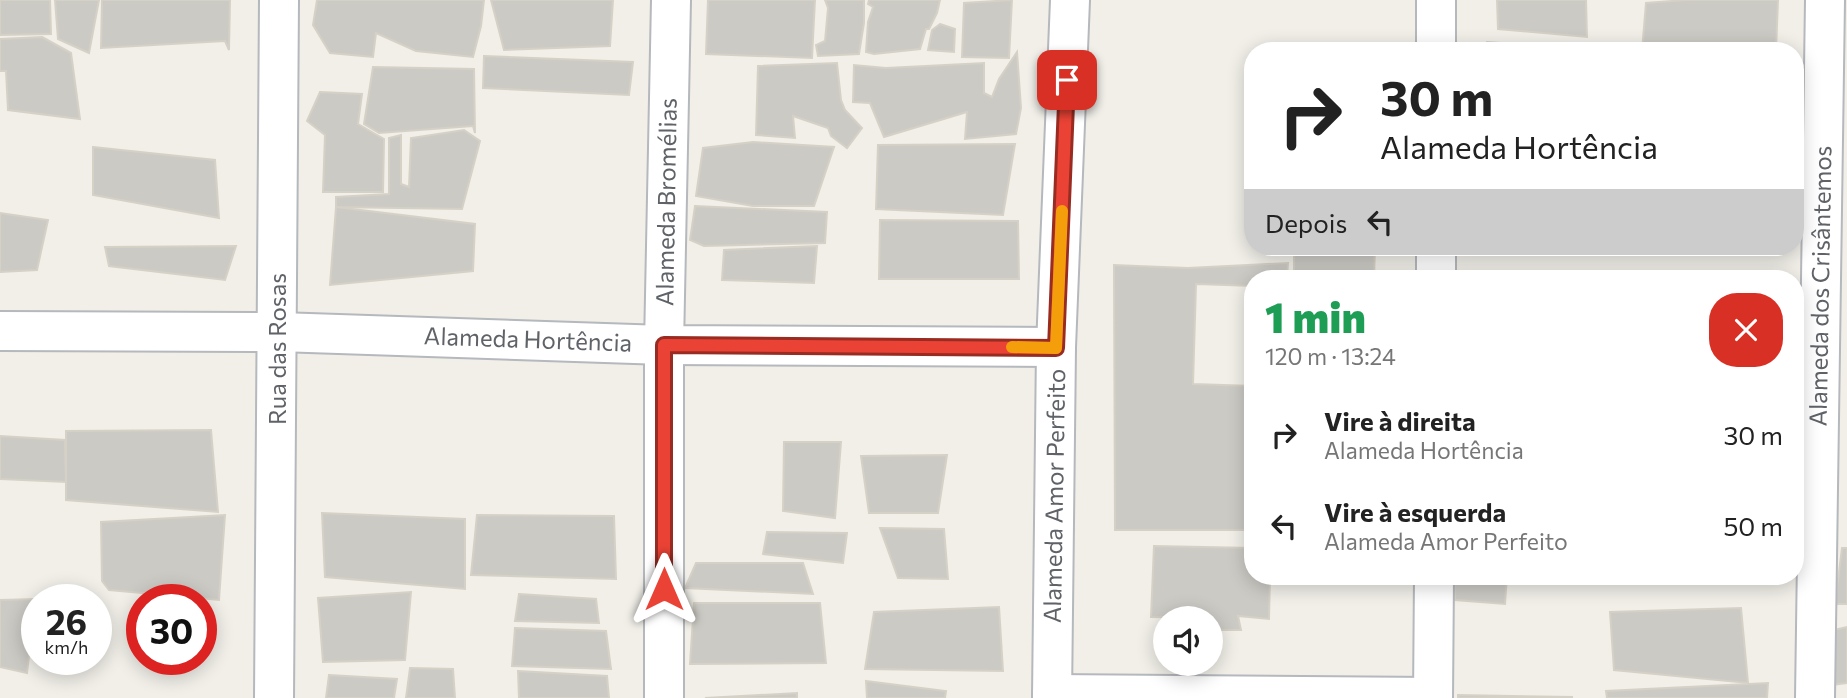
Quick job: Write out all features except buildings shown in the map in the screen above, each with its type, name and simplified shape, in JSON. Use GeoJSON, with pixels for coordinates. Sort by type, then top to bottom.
{"type":"FeatureCollection","features":[{"type":"Feature","properties":{"kind":"street","name":"Rua das Rosas"},"geometry":{"type":"LineString","coordinates":[[274,698],[279,332],[279,0]]}},
{"type":"Feature","properties":{"kind":"street","name":"Alameda Bromélias"},"geometry":{"type":"LineString","coordinates":[[664,698],[664,345],[671,0]]}},
{"type":"Feature","properties":{"kind":"street","name":"Alameda Amor Perfeito"},"geometry":{"type":"LineString","coordinates":[[1052,696],[1056,348],[1070,0]]}},
{"type":"Feature","properties":{"kind":"street"},"geometry":{"type":"LineString","coordinates":[[1436,0],[1436,42]]}},
{"type":"Feature","properties":{"kind":"street","name":"Alameda dos Crisântemos"},"geometry":{"type":"LineString","coordinates":[[1815,698],[1825,0]]}},
{"type":"Feature","properties":{"kind":"street","name":"Alameda Hortência"},"geometry":{"type":"LineString","coordinates":[[0,331],[279,332],[664,345],[1056,348]]}},
{"type":"Feature","properties":{"kind":"street"},"geometry":{"type":"LineString","coordinates":[[1052,696],[1433,697],[1434,585]]}},
{"type":"Feature","properties":{"kind":"slow traffic"},"geometry":{"type":"LineString","coordinates":[[1012,347],[1056,348],[1062,211]]}},
{"type":"Feature","properties":{"kind":"route"},"geometry":{"type":"LineString","coordinates":[[664,589],[664,345],[1056,348],[1067,80]]}}]}
